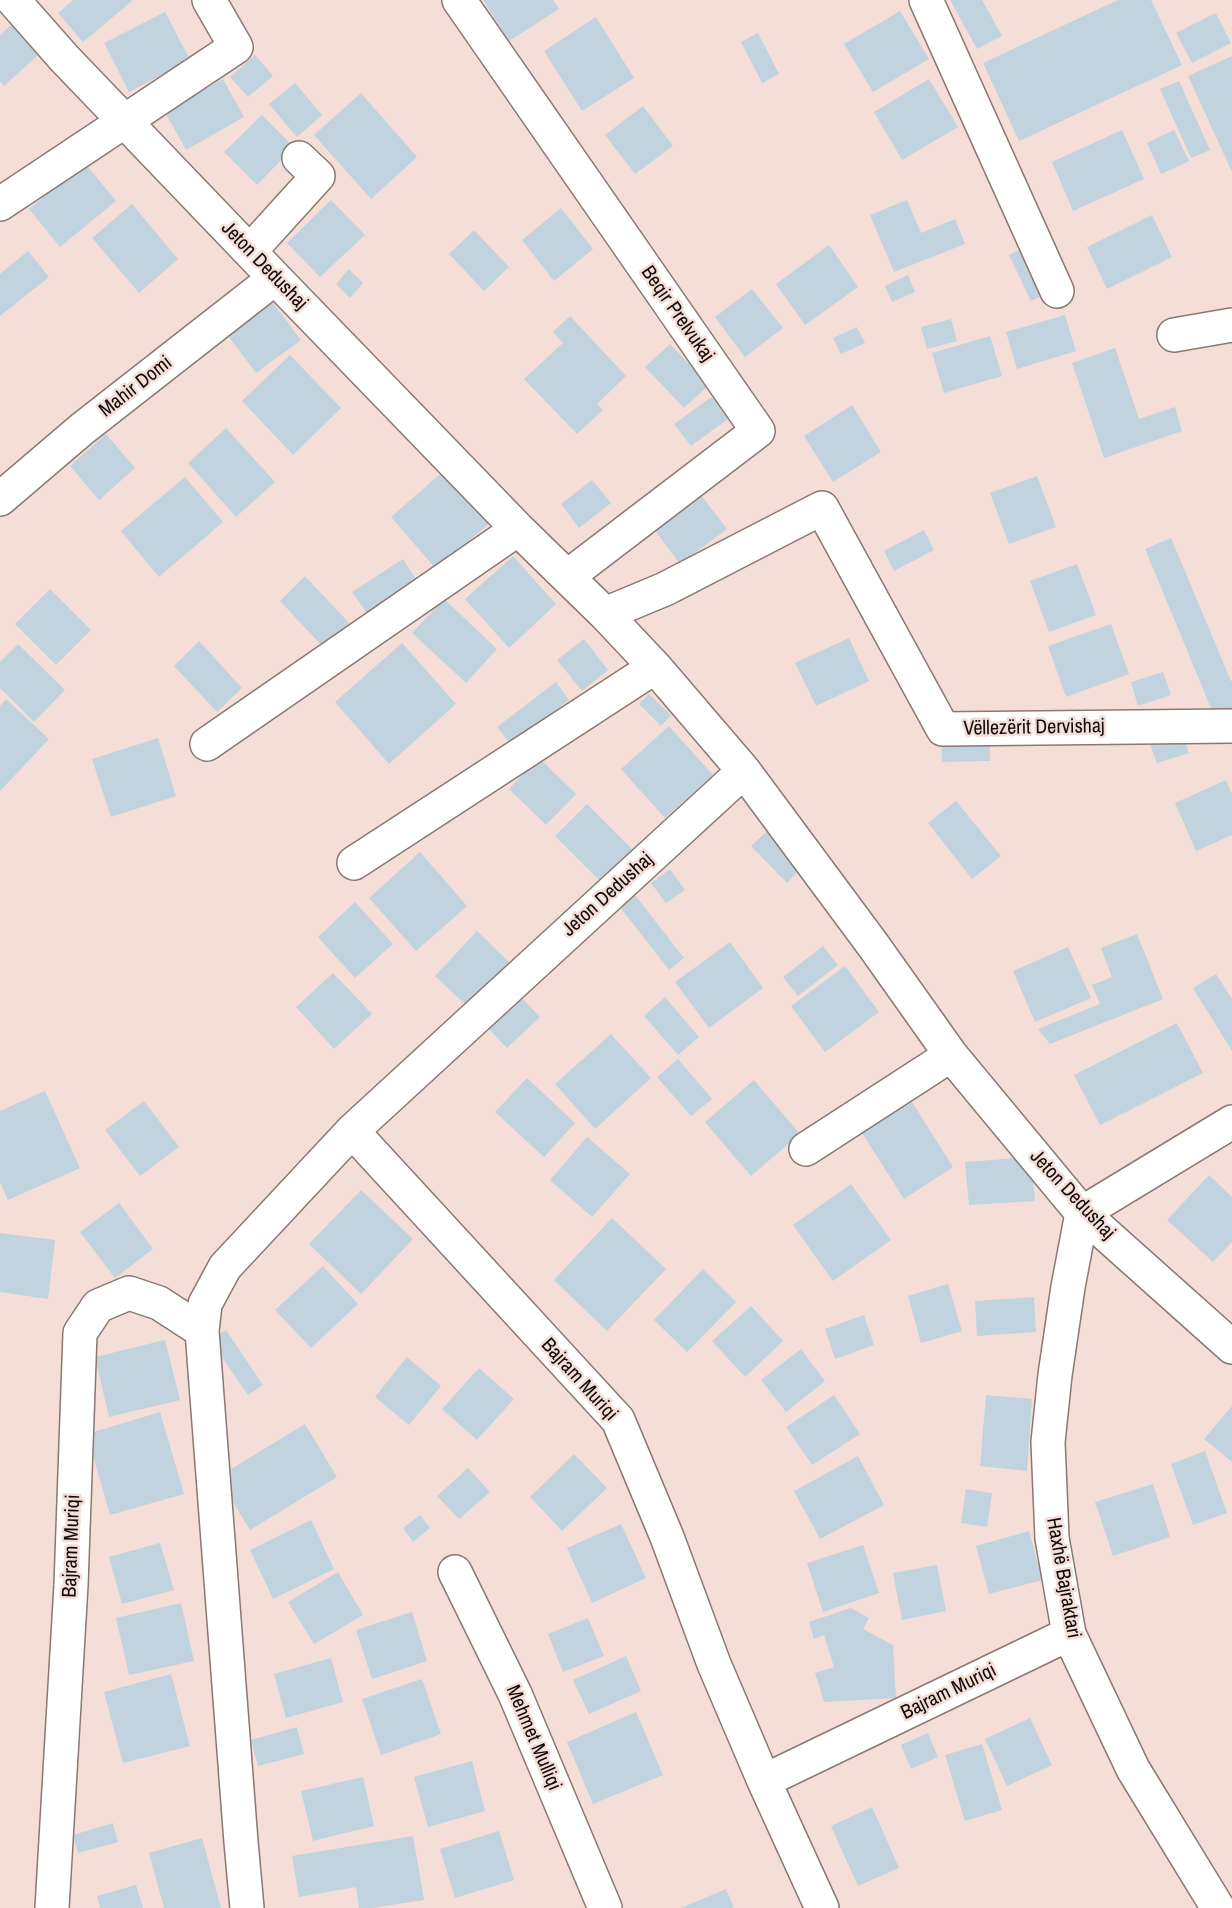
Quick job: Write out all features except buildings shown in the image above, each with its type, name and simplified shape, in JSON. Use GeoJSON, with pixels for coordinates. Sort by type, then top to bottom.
{"type":"FeatureCollection","features":[{"type":"Feature","properties":{"kind":"street"},"geometry":{"type":"LineString","coordinates":[[0,204],[236,46],[209,0]]}},
{"type":"Feature","properties":{"kind":"street","name":"Beqir Prelvukaj"},"geometry":{"type":"LineString","coordinates":[[459,0],[758,431],[568,576]]}},
{"type":"Feature","properties":{"kind":"street"},"geometry":{"type":"LineString","coordinates":[[926,0],[1057,291]]}},
{"type":"Feature","properties":{"kind":"street","name":"Jeton Dedushaj"},"geometry":{"type":"LineString","coordinates":[[16,4],[64,58],[275,278],[655,667],[744,771],[951,1055],[1083,1213],[1232,1347]]}},
{"type":"Feature","properties":{"kind":"street"},"geometry":{"type":"LineString","coordinates":[[250,252],[318,176],[299,158]]}},
{"type":"Feature","properties":{"kind":"street","name":"Mahir Domi"},"geometry":{"type":"LineString","coordinates":[[0,499],[82,429],[275,278]]}},
{"type":"Feature","properties":{"kind":"street"},"geometry":{"type":"LineString","coordinates":[[1174,335],[1232,325]]}},
{"type":"Feature","properties":{"kind":"street","name":"Vëllezërit Dervishaj"},"geometry":{"type":"LineString","coordinates":[[605,614],[665,589],[822,508],[943,729],[1232,726]]}},
{"type":"Feature","properties":{"kind":"street"},"geometry":{"type":"LineString","coordinates":[[207,744],[518,529]]}},
{"type":"Feature","properties":{"kind":"street"},"geometry":{"type":"LineString","coordinates":[[354,863],[655,667]]}},
{"type":"Feature","properties":{"kind":"street","name":"Jeton Dedushaj"},"geometry":{"type":"LineString","coordinates":[[352,1131],[744,771]]}},
{"type":"Feature","properties":{"kind":"street"},"geometry":{"type":"LineString","coordinates":[[806,1149],[951,1055]]}},
{"type":"Feature","properties":{"kind":"street"},"geometry":{"type":"LineString","coordinates":[[1083,1213],[1232,1122]]}},
{"type":"Feature","properties":{"kind":"street"},"geometry":{"type":"LineString","coordinates":[[247,1908],[202,1331],[205,1304],[225,1267],[352,1131]]}},
{"type":"Feature","properties":{"kind":"street","name":"Bajram Muriqi"},"geometry":{"type":"LineString","coordinates":[[352,1131],[618,1420],[667,1537],[714,1664],[822,1908]]}},
{"type":"Feature","properties":{"kind":"street","name":"Haxhë Bajraktari"},"geometry":{"type":"LineString","coordinates":[[1083,1213],[1068,1287],[1048,1442],[1052,1538],[1069,1634],[1133,1769],[1218,1908]]}},
{"type":"Feature","properties":{"kind":"street","name":"Bajram Muriqi"},"geometry":{"type":"LineString","coordinates":[[52,1908],[71,1585],[80,1333],[98,1306],[129,1293],[159,1303],[202,1331]]}},
{"type":"Feature","properties":{"kind":"street","name":"Mehmet Mulliqi"},"geometry":{"type":"LineString","coordinates":[[454,1572],[515,1694],[605,1908]]}},
{"type":"Feature","properties":{"kind":"street","name":"Bajram Muriqi"},"geometry":{"type":"LineString","coordinates":[[764,1781],[1069,1634]]}}]}
